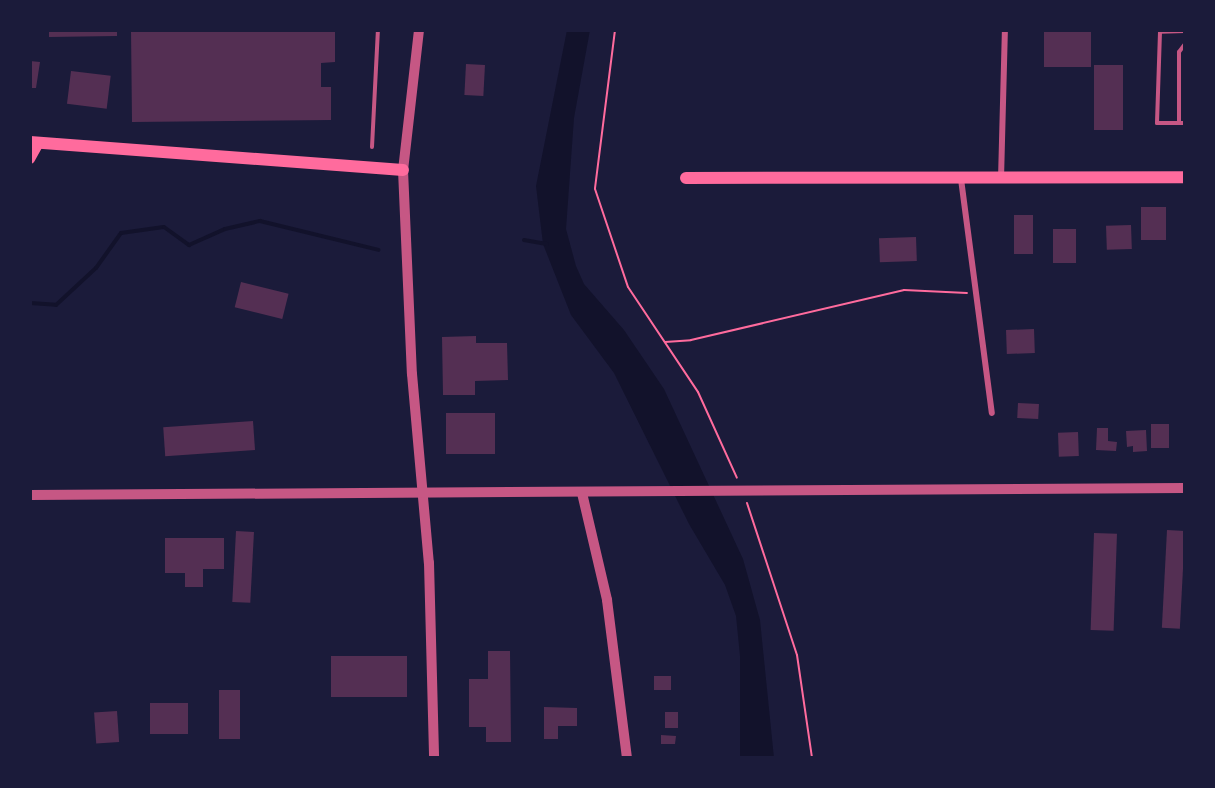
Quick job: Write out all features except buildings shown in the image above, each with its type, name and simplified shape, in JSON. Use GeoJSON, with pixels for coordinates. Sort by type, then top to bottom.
{"type":"FeatureCollection","features":[{"type":"Feature","properties":{"kind":"main road"},"geometry":{"type":"LineString","coordinates":[[30,159],[35,143],[403,170]]}},
{"type":"Feature","properties":{"kind":"main road"},"geometry":{"type":"LineString","coordinates":[[686,178],[1185,177]]}},
{"type":"Feature","properties":{"kind":"street"},"geometry":{"type":"LineString","coordinates":[[419,30],[403,170],[421,495],[429,563],[434,758]]}},
{"type":"Feature","properties":{"kind":"street"},"geometry":{"type":"LineString","coordinates":[[1001,179],[1005,30]]}},
{"type":"Feature","properties":{"kind":"street"},"geometry":{"type":"LineString","coordinates":[[961,179],[992,413]]}},
{"type":"Feature","properties":{"kind":"street"},"geometry":{"type":"LineString","coordinates":[[30,495],[421,495],[1185,488]]}},
{"type":"Feature","properties":{"kind":"street"},"geometry":{"type":"LineString","coordinates":[[582,493],[609,611],[627,758]]}},
{"type":"Feature","properties":{"kind":"lane"},"geometry":{"type":"LineString","coordinates":[[372,147],[378,30]]}},
{"type":"Feature","properties":{"kind":"lane"},"geometry":{"type":"LineString","coordinates":[[1185,31],[1160,32],[1156,123],[1185,123]]}},
{"type":"Feature","properties":{"kind":"lane"},"geometry":{"type":"LineString","coordinates":[[1179,123],[1179,52],[1185,44]]}},
{"type":"Feature","properties":{"kind":"path"},"geometry":{"type":"LineString","coordinates":[[615,30],[595,189],[628,287],[698,392],[738,480]]}},
{"type":"Feature","properties":{"kind":"path"},"geometry":{"type":"LineString","coordinates":[[665,342],[691,340],[904,290],[976,294]]}},
{"type":"Feature","properties":{"kind":"path"},"geometry":{"type":"LineString","coordinates":[[747,502],[797,655],[812,758]]}},
{"type":"Feature","properties":{"kind":"shaded area"},"geometry":{"type":"Polygon","coordinates":[[[567,30],[590,30],[574,118],[566,229],[576,266],[584,284],[624,330],[664,389],[743,559],[760,620],[774,758],[740,758],[740,656],[736,616],[725,585],[689,524],[614,373],[571,315],[543,244],[536,186],[567,30]]]}},
{"type":"Feature","properties":{"kind":"waterway"},"geometry":{"type":"LineString","coordinates":[[30,303],[56,305],[96,268],[121,233],[164,227],[189,245],[225,229],[260,221],[379,250]]}},
{"type":"Feature","properties":{"kind":"waterway"},"geometry":{"type":"LineString","coordinates":[[524,240],[547,244]]}}]}
